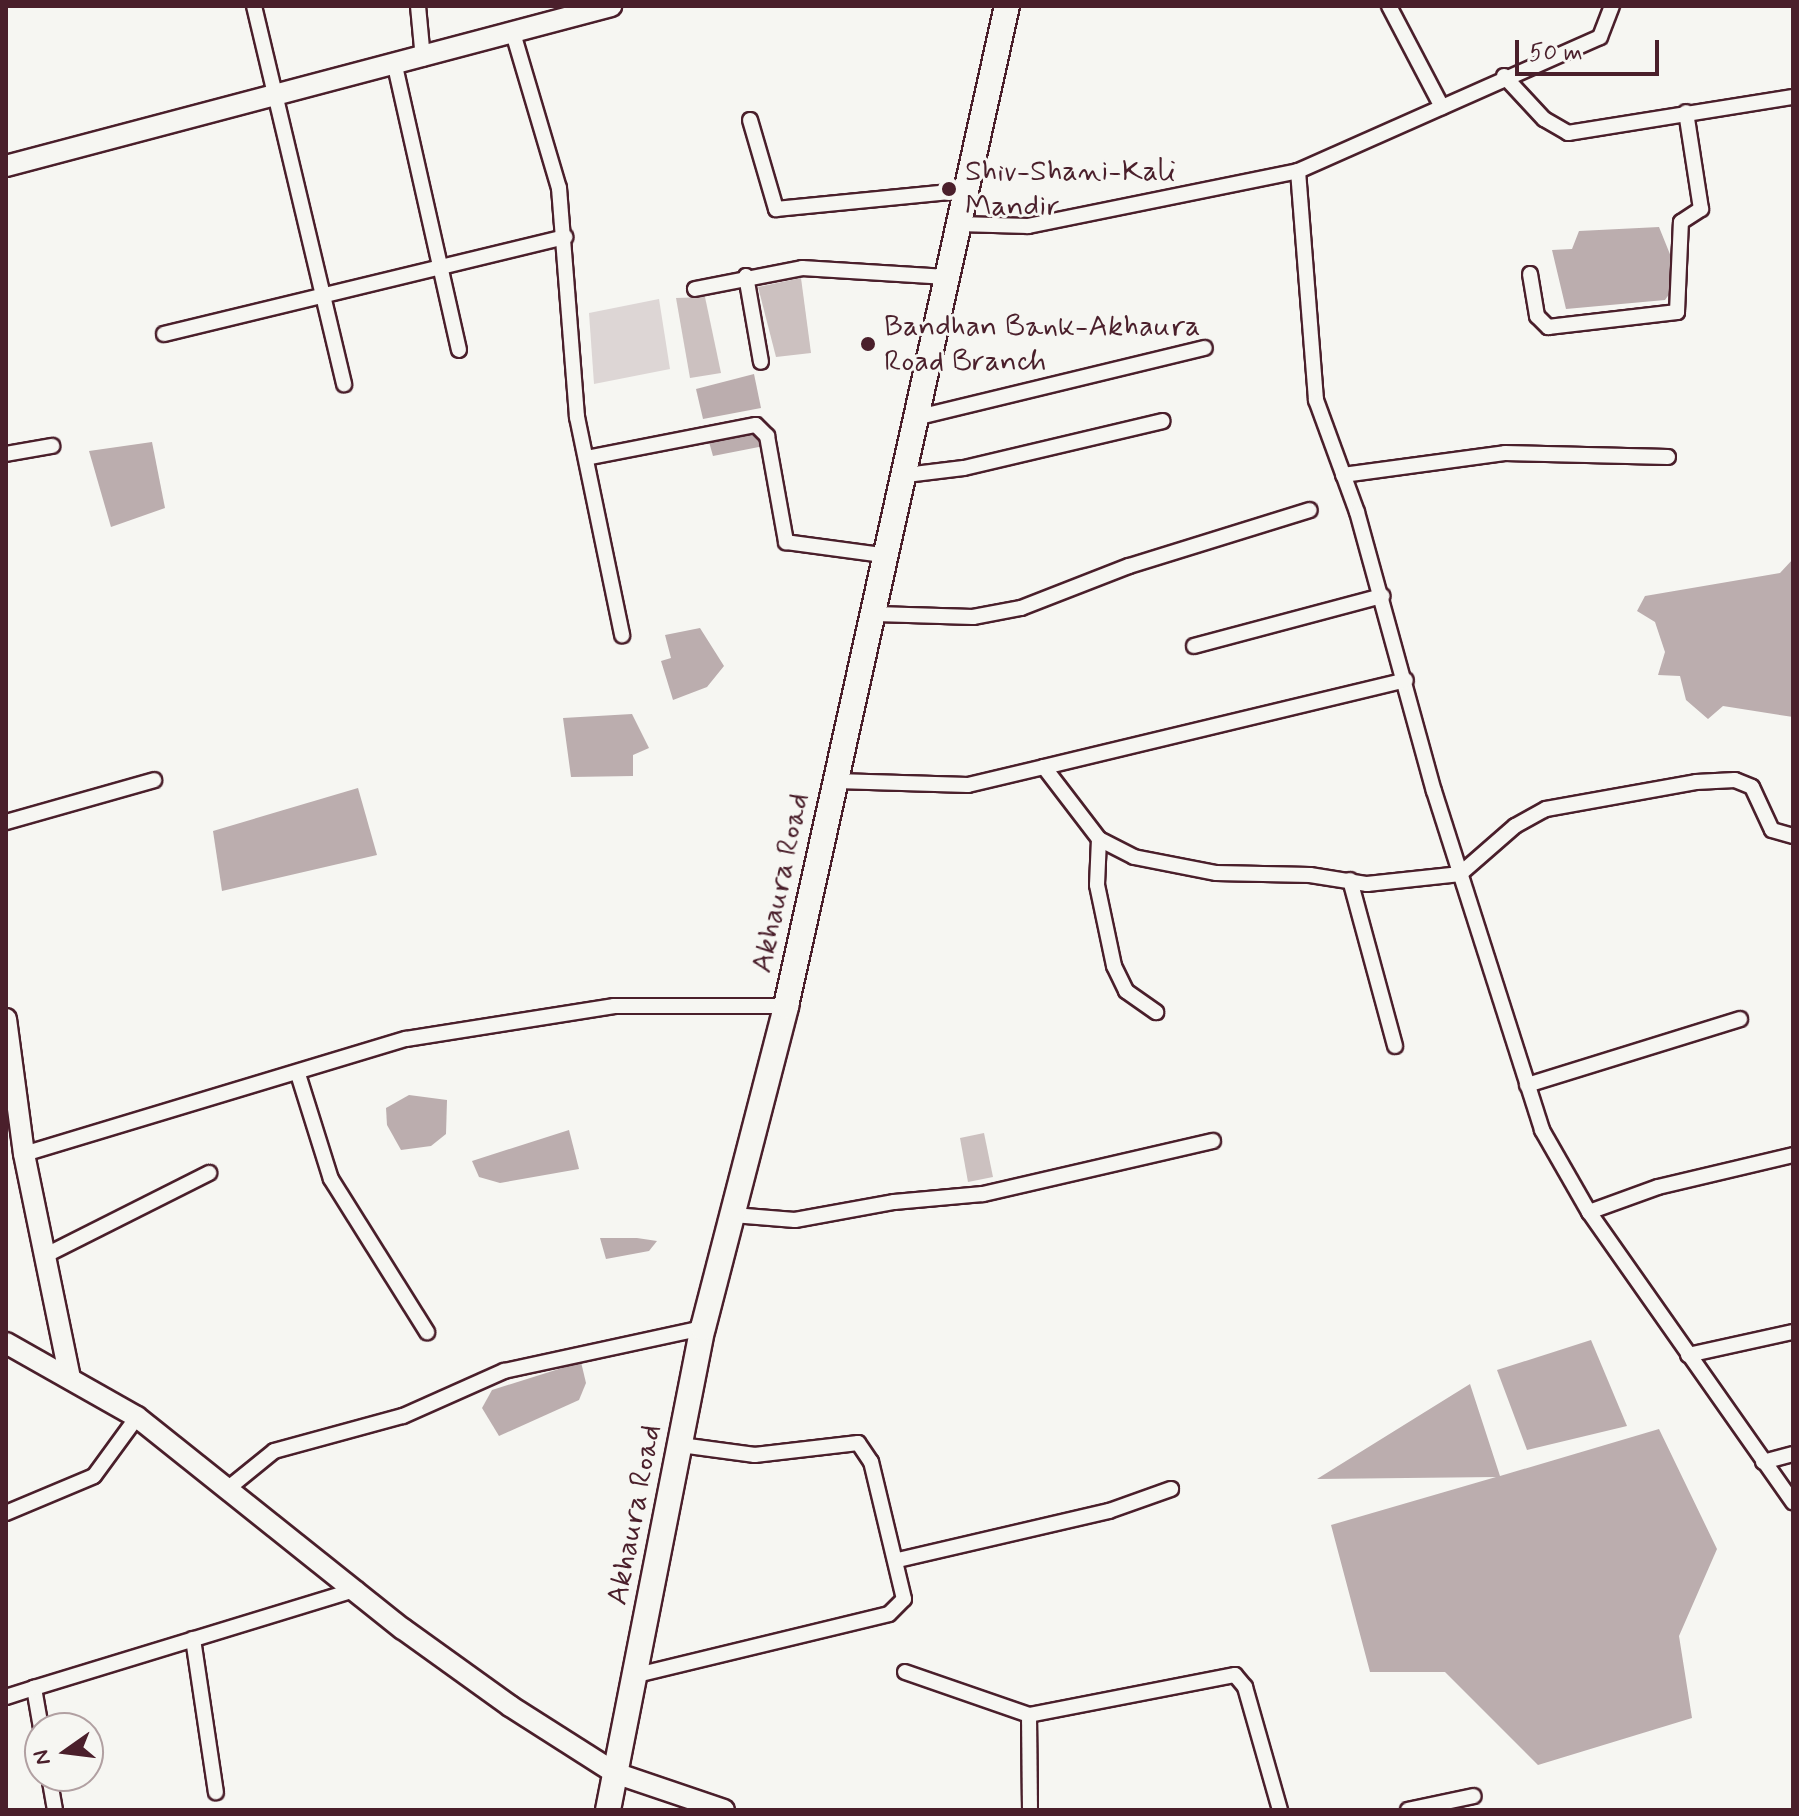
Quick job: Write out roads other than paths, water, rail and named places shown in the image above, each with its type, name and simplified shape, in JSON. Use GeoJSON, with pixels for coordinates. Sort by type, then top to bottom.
{"type":"FeatureCollection","features":[{"type":"Feature","properties":{"kind":"main road","name":"Akhaura Road"},"geometry":{"type":"LineString","coordinates":[[608,1810],[703,1328],[786,1006],[889,556],[915,418],[959,224],[970,190],[1007,6]]}},
{"type":"Feature","properties":{"kind":"street"},"geometry":{"type":"LineString","coordinates":[[254,6],[344,384]]}},
{"type":"Feature","properties":{"kind":"street"},"geometry":{"type":"LineString","coordinates":[[418,6],[423,59]]}},
{"type":"Feature","properties":{"kind":"street"},"geometry":{"type":"LineString","coordinates":[[1389,6],[1442,107]]}},
{"type":"Feature","properties":{"kind":"street"},"geometry":{"type":"LineString","coordinates":[[959,224],[1028,226],[1298,171],[1600,37],[1612,6]]}},
{"type":"Feature","properties":{"kind":"street"},"geometry":{"type":"LineString","coordinates":[[6,166],[274,100],[601,7]]}},
{"type":"Feature","properties":{"kind":"street"},"geometry":{"type":"LineString","coordinates":[[513,33],[546,133],[565,237],[570,358],[586,458],[622,635]]}},
{"type":"Feature","properties":{"kind":"street"},"geometry":{"type":"LineString","coordinates":[[395,66],[459,350]]}},
{"type":"Feature","properties":{"kind":"street"},"geometry":{"type":"LineString","coordinates":[[1507,78],[1568,133],[1793,97]]}},
{"type":"Feature","properties":{"kind":"street"},"geometry":{"type":"LineString","coordinates":[[1530,274],[1537,316],[1548,327],[1677,312],[1681,222],[1701,209],[1686,112]]}},
{"type":"Feature","properties":{"kind":"street"},"geometry":{"type":"LineString","coordinates":[[750,120],[768,200],[781,211],[970,190]]}},
{"type":"Feature","properties":{"kind":"street"},"geometry":{"type":"LineString","coordinates":[[1298,171],[1309,365],[1382,596],[1460,874],[1549,1147],[1589,1212],[1793,1502]]}},
{"type":"Feature","properties":{"kind":"street"},"geometry":{"type":"LineString","coordinates":[[164,334],[565,237]]}},
{"type":"Feature","properties":{"kind":"street"},"geometry":{"type":"LineString","coordinates":[[695,289],[746,276],[825,267],[947,277]]}},
{"type":"Feature","properties":{"kind":"street"},"geometry":{"type":"LineString","coordinates":[[746,276],[761,362]]}},
{"type":"Feature","properties":{"kind":"street"},"geometry":{"type":"LineString","coordinates":[[915,418],[1205,348]]}},
{"type":"Feature","properties":{"kind":"street"},"geometry":{"type":"LineString","coordinates":[[906,475],[964,468],[1163,421]]}},
{"type":"Feature","properties":{"kind":"street"},"geometry":{"type":"LineString","coordinates":[[586,458],[756,425],[767,436],[786,542],[889,556]]}},
{"type":"Feature","properties":{"kind":"street"},"geometry":{"type":"LineString","coordinates":[[6,454],[52,446]]}},
{"type":"Feature","properties":{"kind":"street"},"geometry":{"type":"LineString","coordinates":[[1343,475],[1505,453],[1668,457]]}},
{"type":"Feature","properties":{"kind":"street"},"geometry":{"type":"LineString","coordinates":[[876,614],[973,617],[1021,608],[1129,566],[1310,510]]}},
{"type":"Feature","properties":{"kind":"street"},"geometry":{"type":"LineString","coordinates":[[1194,646],[1382,596]]}},
{"type":"Feature","properties":{"kind":"street"},"geometry":{"type":"LineString","coordinates":[[836,781],[968,785],[1406,680]]}},
{"type":"Feature","properties":{"kind":"street"},"geometry":{"type":"LineString","coordinates":[[1044,767],[1099,839],[1172,867],[1390,883],[1460,874],[1515,826],[1546,809],[1696,782],[1735,780],[1752,787],[1772,830],[1793,836]]}},
{"type":"Feature","properties":{"kind":"street"},"geometry":{"type":"LineString","coordinates":[[6,822],[154,780]]}},
{"type":"Feature","properties":{"kind":"street"},"geometry":{"type":"LineString","coordinates":[[1099,839],[1097,885],[1114,966],[1126,991],[1156,1012]]}},
{"type":"Feature","properties":{"kind":"street"},"geometry":{"type":"LineString","coordinates":[[1350,880],[1395,1046]]}},
{"type":"Feature","properties":{"kind":"street"},"geometry":{"type":"LineString","coordinates":[[24,1154],[406,1039],[600,1008],[786,1006]]}},
{"type":"Feature","properties":{"kind":"street"},"geometry":{"type":"LineString","coordinates":[[6,1019],[24,1154],[70,1378]]}},
{"type":"Feature","properties":{"kind":"street"},"geometry":{"type":"LineString","coordinates":[[1527,1085],[1740,1019]]}},
{"type":"Feature","properties":{"kind":"street"},"geometry":{"type":"LineString","coordinates":[[298,1074],[331,1179],[427,1332]]}},
{"type":"Feature","properties":{"kind":"street"},"geometry":{"type":"LineString","coordinates":[[733,1215],[795,1220],[894,1202],[983,1194],[1213,1141]]}},
{"type":"Feature","properties":{"kind":"street"},"geometry":{"type":"LineString","coordinates":[[1589,1212],[1658,1187],[1793,1155]]}},
{"type":"Feature","properties":{"kind":"street"},"geometry":{"type":"LineString","coordinates":[[44,1256],[209,1173]]}},
{"type":"Feature","properties":{"kind":"street"},"geometry":{"type":"LineString","coordinates":[[231,1486],[274,1451],[403,1416],[504,1371],[703,1328]]}},
{"type":"Feature","properties":{"kind":"street"},"geometry":{"type":"LineString","coordinates":[[1688,1355],[1793,1332]]}},
{"type":"Feature","properties":{"kind":"street"},"geometry":{"type":"LineString","coordinates":[[6,1343],[137,1417],[231,1486],[357,1589],[510,1706],[615,1773],[724,1810]]}},
{"type":"Feature","properties":{"kind":"street"},"geometry":{"type":"LineString","coordinates":[[6,1513],[94,1476],[113,1457],[137,1417]]}},
{"type":"Feature","properties":{"kind":"street"},"geometry":{"type":"LineString","coordinates":[[637,1675],[889,1614],[904,1599],[898,1560],[871,1462],[858,1443],[755,1455],[681,1445]]}},
{"type":"Feature","properties":{"kind":"street"},"geometry":{"type":"LineString","coordinates":[[1763,1462],[1793,1454]]}},
{"type":"Feature","properties":{"kind":"street"},"geometry":{"type":"LineString","coordinates":[[898,1560],[1109,1511],[1171,1489]]}},
{"type":"Feature","properties":{"kind":"street"},"geometry":{"type":"LineString","coordinates":[[6,1697],[357,1589]]}},
{"type":"Feature","properties":{"kind":"street"},"geometry":{"type":"LineString","coordinates":[[193,1639],[216,1792]]}},
{"type":"Feature","properties":{"kind":"street"},"geometry":{"type":"LineString","coordinates":[[905,1672],[1029,1715],[1235,1675],[1245,1687],[1280,1810]]}},
{"type":"Feature","properties":{"kind":"street"},"geometry":{"type":"LineString","coordinates":[[34,1688],[38,1712]]}},
{"type":"Feature","properties":{"kind":"street"},"geometry":{"type":"LineString","coordinates":[[1029,1715],[1030,1810]]}},
{"type":"Feature","properties":{"kind":"street"},"geometry":{"type":"LineString","coordinates":[[1408,1810],[1474,1796]]}},
{"type":"Feature","properties":{"kind":"place","name":"Shiv-Shani-Kali Mandir"},"geometry":{"type":"Point","coordinates":[949,189]}},
{"type":"Feature","properties":{"kind":"place","name":"Bandhan Bank-Akhaura Road Branch"},"geometry":{"type":"Point","coordinates":[868,344]}}]}
